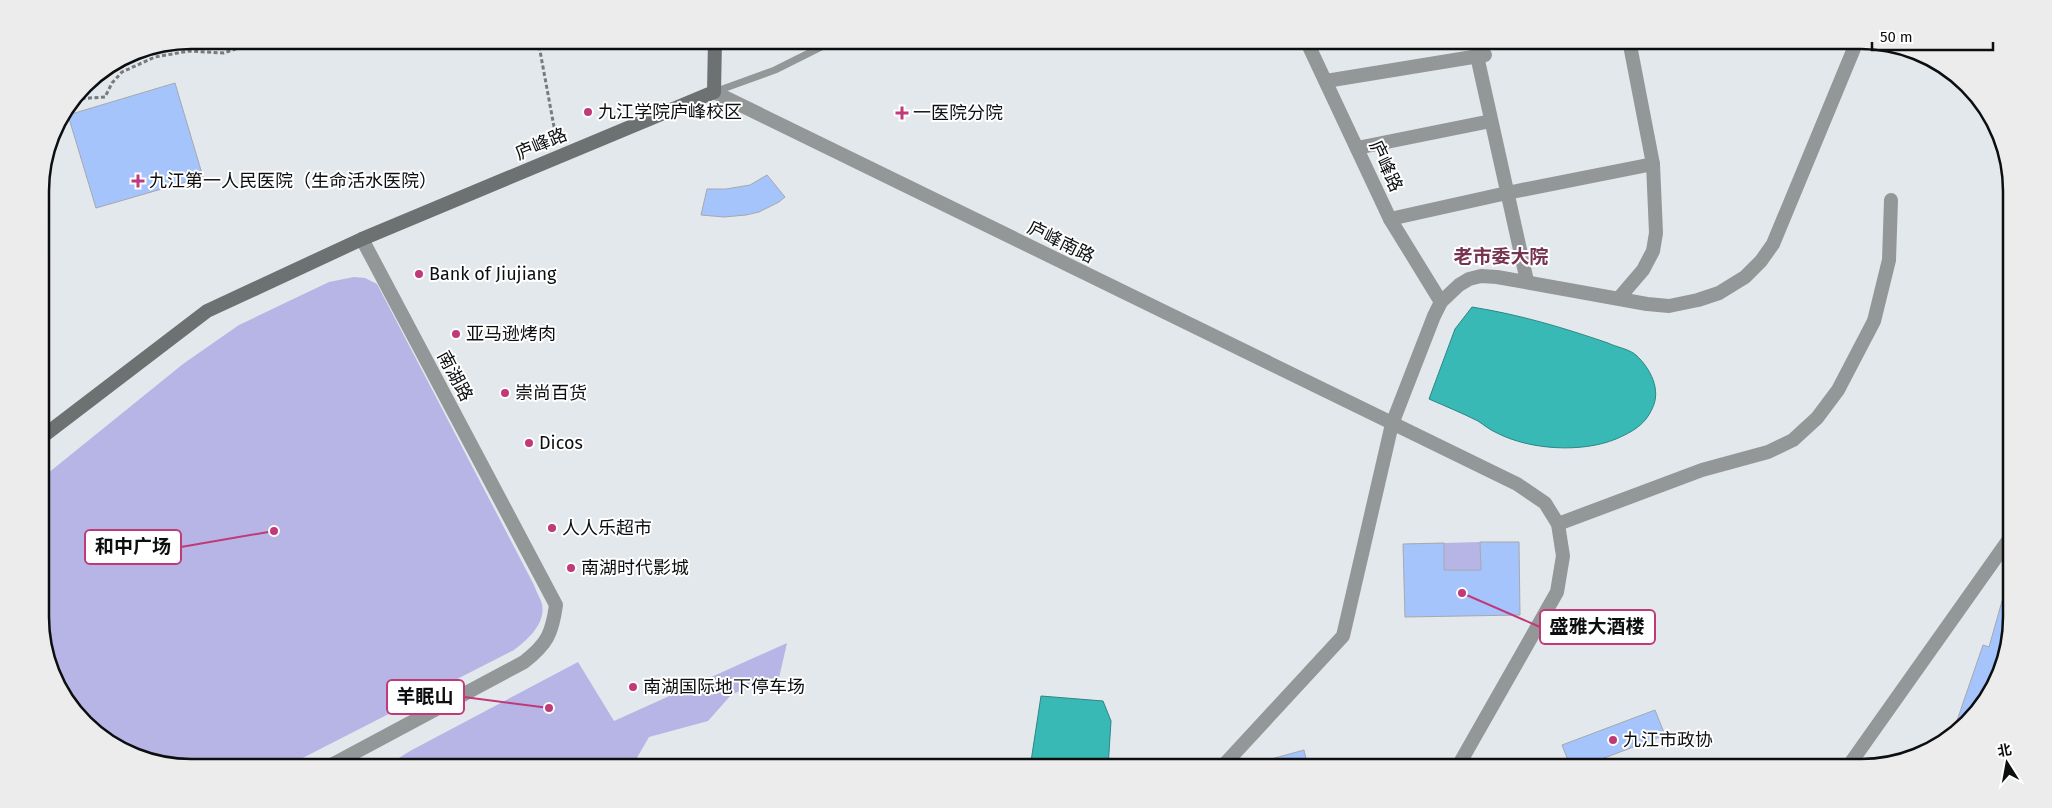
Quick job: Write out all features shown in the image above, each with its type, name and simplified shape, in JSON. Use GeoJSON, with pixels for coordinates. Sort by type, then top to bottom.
{"type":"FeatureCollection","features":[{"type":"Feature","properties":{"kind":"main road"},"geometry":{"type":"LineString","coordinates":[[714,92],[715,49]]}},
{"type":"Feature","properties":{"kind":"main road","name":"庐峰路"},"geometry":{"type":"LineString","coordinates":[[362,239],[714,92]]}},
{"type":"Feature","properties":{"kind":"main road"},"geometry":{"type":"LineString","coordinates":[[49,429],[207,311],[362,239]]}},
{"type":"Feature","properties":{"kind":"street","name":"庐峰路"},"geometry":{"type":"LineString","coordinates":[[1310,49],[1390,220],[1441,302]]}},
{"type":"Feature","properties":{"kind":"street"},"geometry":{"type":"LineString","coordinates":[[1619,298],[1643,270],[1653,252],[1656,233],[1653,164],[1631,49]]}},
{"type":"Feature","properties":{"kind":"street"},"geometry":{"type":"LineString","coordinates":[[1229,759],[1343,636],[1392,424],[1424,338],[1441,302],[1459,285],[1469,279],[1481,276],[1527,281],[1670,306],[1719,293],[1745,277],[1761,262],[1773,244],[1854,49]]}},
{"type":"Feature","properties":{"kind":"street"},"geometry":{"type":"LineString","coordinates":[[1326,81],[1481,55],[1491,121],[1527,281]]}},
{"type":"Feature","properties":{"kind":"street","name":"庐峰南路"},"geometry":{"type":"LineString","coordinates":[[714,92],[1517,484],[1545,503],[1558,524]]}},
{"type":"Feature","properties":{"kind":"street"},"geometry":{"type":"LineString","coordinates":[[1357,148],[1491,121]]}},
{"type":"Feature","properties":{"kind":"street"},"geometry":{"type":"LineString","coordinates":[[1390,220],[1507,193],[1653,164]]}},
{"type":"Feature","properties":{"kind":"street"},"geometry":{"type":"LineString","coordinates":[[1462,759],[1557,592],[1563,556],[1558,524],[1702,470],[1768,452],[1793,440],[1817,418],[1838,390],[1874,321],[1889,260],[1891,200]]}},
{"type":"Feature","properties":{"kind":"street","name":"南湖路"},"geometry":{"type":"LineString","coordinates":[[343,759],[524,662],[539,650],[548,638],[553,624],[556,605],[362,239]]}},
{"type":"Feature","properties":{"kind":"street"},"geometry":{"type":"LineString","coordinates":[[1853,759],[2003,548]]}},
{"type":"Feature","properties":{"kind":"lane"},"geometry":{"type":"LineString","coordinates":[[714,92],[775,70],[817,49]]}},
{"type":"Feature","properties":{"kind":"path"},"geometry":{"type":"LineString","coordinates":[[83,98],[105,97],[112,83],[122,72],[155,57],[190,51],[224,53],[235,49]]}},
{"type":"Feature","properties":{"kind":"path"},"geometry":{"type":"LineString","coordinates":[[540,49],[560,157]]}},
{"type":"Feature","properties":{"kind":"shaded area"},"geometry":{"type":"Polygon","coordinates":[[[354,277],[365,278],[377,284],[534,585],[542,604],[541,618],[538,625],[530,636],[514,650],[301,759],[172,758],[145,752],[128,745],[97,724],[84,711],[63,680],[56,663],[51,645],[49,617],[49,472],[183,364],[239,325],[329,282],[354,277]]]}},
{"type":"Feature","properties":{"kind":"shaded area"},"geometry":{"type":"Polygon","coordinates":[[[1472,307],[1557,327],[1633,353],[1646,366],[1655,387],[1655,402],[1649,415],[1637,427],[1616,439],[1588,446],[1556,448],[1510,439],[1478,421],[1429,399],[1455,329],[1472,307]]]}},
{"type":"Feature","properties":{"kind":"shaded area"},"geometry":{"type":"Polygon","coordinates":[[[1480,542],[1481,570],[1444,570],[1444,543],[1480,542]]]}},
{"type":"Feature","properties":{"kind":"shaded area"},"geometry":{"type":"Polygon","coordinates":[[[787,643],[779,678],[732,694],[708,721],[649,737],[636,759],[397,759],[578,662],[614,721],[787,643]]]}},
{"type":"Feature","properties":{"kind":"shaded area"},"geometry":{"type":"Polygon","coordinates":[[[1041,696],[1103,701],[1111,721],[1109,759],[1031,759],[1041,696]]]}},
{"type":"Feature","properties":{"kind":"building"},"geometry":{"type":"Polygon","coordinates":[[[175,83],[203,177],[96,208],[69,118],[72,114],[175,83]]]}},
{"type":"Feature","properties":{"kind":"building"},"geometry":{"type":"Polygon","coordinates":[[[767,175],[785,197],[779,202],[759,212],[746,215],[724,217],[701,215],[707,189],[726,189],[750,185],[767,175]]]}},
{"type":"Feature","properties":{"kind":"building"},"geometry":{"type":"Polygon","coordinates":[[[1480,542],[1519,542],[1520,615],[1405,617],[1403,544],[1444,543],[1444,570],[1481,570],[1480,542]]]}},
{"type":"Feature","properties":{"kind":"building"},"geometry":{"type":"Polygon","coordinates":[[[2003,598],[2002,636],[1996,663],[1989,680],[1979,696],[1956,723],[1983,645],[1989,647],[2003,598]]]}},
{"type":"Feature","properties":{"kind":"building","name":"九江市政协"},"geometry":{"type":"Polygon","coordinates":[[[1655,710],[1665,735],[1602,759],[1567,759],[1562,745],[1655,710]]]}},
{"type":"Feature","properties":{"kind":"building"},"geometry":{"type":"Polygon","coordinates":[[[1304,750],[1306,759],[1271,759],[1304,750]]]}},
{"type":"Feature","properties":{"kind":"place","name":"九江学院庐峰校区"},"geometry":{"type":"Point","coordinates":[588,112]}},
{"type":"Feature","properties":{"kind":"place","name":"一医院分院"},"geometry":{"type":"Point","coordinates":[902,113]}},
{"type":"Feature","properties":{"kind":"place","name":"九江第一人民医院（生命活水医院）"},"geometry":{"type":"Point","coordinates":[138,181]}},
{"type":"Feature","properties":{"kind":"place","name":"Bank of Jiujiang"},"geometry":{"type":"Point","coordinates":[419,274]}},
{"type":"Feature","properties":{"kind":"place","name":"亚马逊烤肉"},"geometry":{"type":"Point","coordinates":[456,334]}},
{"type":"Feature","properties":{"kind":"place","name":"崇尚百货"},"geometry":{"type":"Point","coordinates":[505,393]}},
{"type":"Feature","properties":{"kind":"place","name":"Dicos"},"geometry":{"type":"Point","coordinates":[529,443]}},
{"type":"Feature","properties":{"kind":"place","name":"人人乐超市"},"geometry":{"type":"Point","coordinates":[552,528]}},
{"type":"Feature","properties":{"kind":"place","name":"和中广场"},"geometry":{"type":"Point","coordinates":[274,531]}},
{"type":"Feature","properties":{"kind":"place","name":"南湖时代影城"},"geometry":{"type":"Point","coordinates":[571,568]}},
{"type":"Feature","properties":{"kind":"place","name":"盛雅大酒楼"},"geometry":{"type":"Point","coordinates":[1462,593]}},
{"type":"Feature","properties":{"kind":"place","name":"南湖国际地下停车场"},"geometry":{"type":"Point","coordinates":[633,687]}},
{"type":"Feature","properties":{"kind":"place","name":"羊眠山"},"geometry":{"type":"Point","coordinates":[549,708]}},
{"type":"Feature","properties":{"kind":"place","name":"九江市政协"},"geometry":{"type":"Point","coordinates":[1613,740]}},
{"type":"Feature","properties":{"kind":"district","name":"老市委大院"},"geometry":{"type":"Point","coordinates":[1501,256]}}]}
